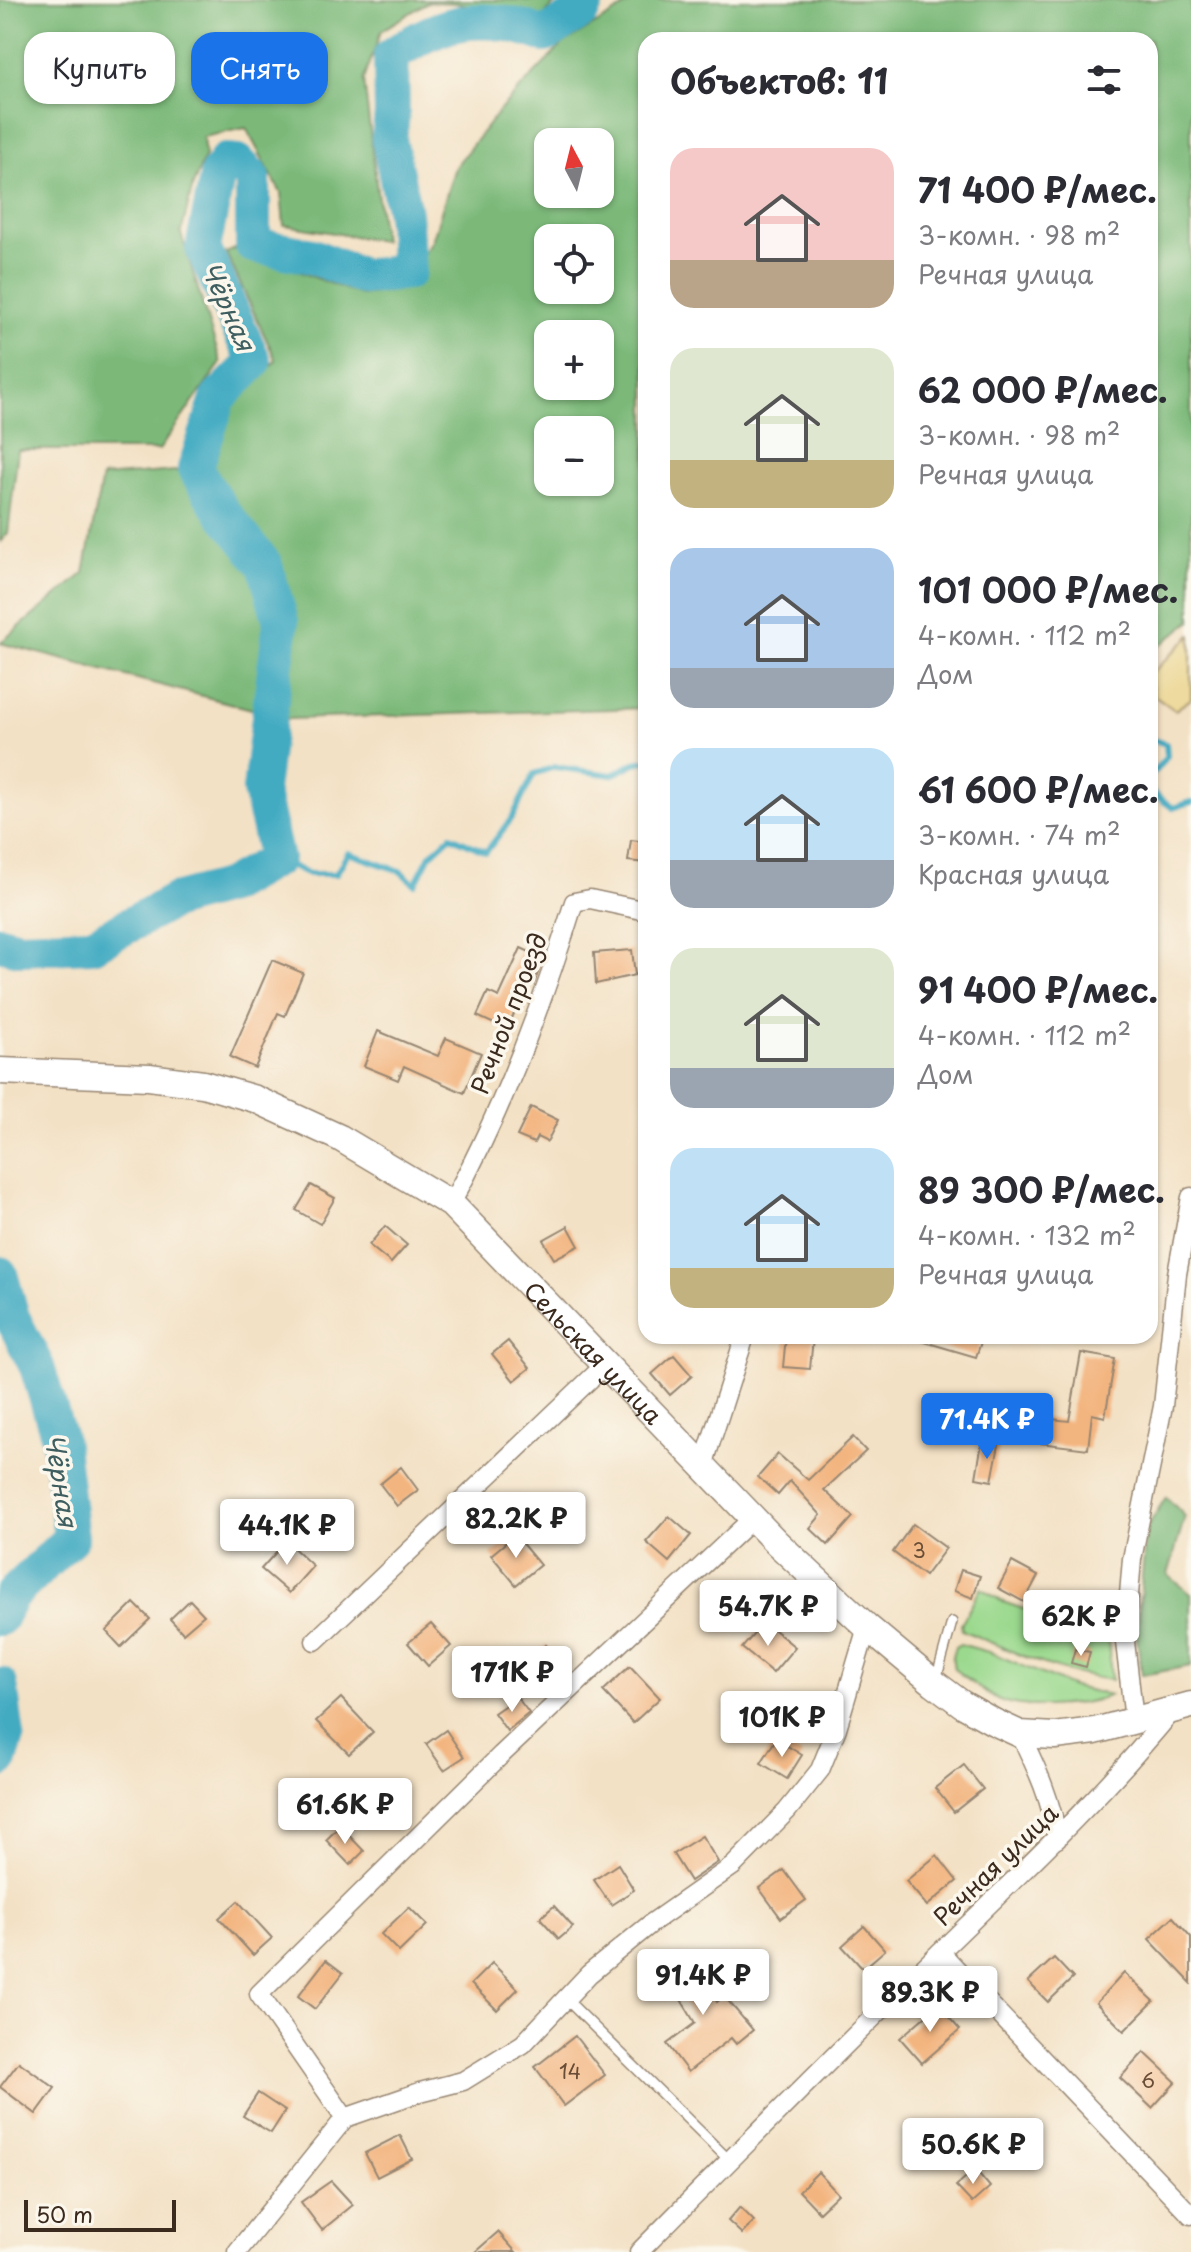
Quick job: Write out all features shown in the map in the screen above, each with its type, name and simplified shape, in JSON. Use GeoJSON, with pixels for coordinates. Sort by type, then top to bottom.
{"type":"FeatureCollection","features":[{"type":"Feature","properties":{"kind":"main road","name":"Сельская улица"},"geometry":{"type":"LineString","coordinates":[[0,1071],[149,1077],[203,1084],[255,1099],[340,1138],[451,1204],[752,1519],[867,1627],[962,1704],[1020,1734]]}},
{"type":"Feature","properties":{"kind":"main road"},"geometry":{"type":"LineString","coordinates":[[1020,1734],[1095,1731],[1182,1707]]}},
{"type":"Feature","properties":{"kind":"street","name":"Речной проезд"},"geometry":{"type":"LineString","coordinates":[[451,1204],[479,1153],[547,990],[574,902],[590,899],[638,909]]}},
{"type":"Feature","properties":{"kind":"street"},"geometry":{"type":"LineString","coordinates":[[1134,1720],[1125,1642],[1132,1559],[1163,1406],[1177,1274],[1191,1197]]}},
{"type":"Feature","properties":{"kind":"street"},"geometry":{"type":"LineString","coordinates":[[703,1466],[742,1344]]}},
{"type":"Feature","properties":{"kind":"street"},"geometry":{"type":"LineString","coordinates":[[315,1641],[605,1365]]}},
{"type":"Feature","properties":{"kind":"street"},"geometry":{"type":"LineString","coordinates":[[345,2118],[259,1994],[501,1755],[752,1519]]}},
{"type":"Feature","properties":{"kind":"street"},"geometry":{"type":"LineString","coordinates":[[237,2252],[345,2118],[463,2081],[523,2044],[589,1974],[653,1922],[733,1866],[787,1811],[820,1770],[837,1728],[867,1627]]}},
{"type":"Feature","properties":{"kind":"street","name":"Речная улица"},"geometry":{"type":"LineString","coordinates":[[639,2252],[1057,1839],[1182,1707]]}},
{"type":"Feature","properties":{"kind":"street"},"geometry":{"type":"LineString","coordinates":[[1020,1734],[1046,1788],[1057,1839]]}},
{"type":"Feature","properties":{"kind":"street"},"geometry":{"type":"LineString","coordinates":[[940,1952],[1191,2215]]}},
{"type":"Feature","properties":{"kind":"lane"},"geometry":{"type":"LineString","coordinates":[[934,1683],[952,1622]]}},
{"type":"Feature","properties":{"kind":"lane"},"geometry":{"type":"LineString","coordinates":[[566,1999],[730,2161]]}},
{"type":"Feature","properties":{"kind":"green space"},"geometry":{"type":"Polygon","coordinates":[[[0,0],[558,0],[543,17],[455,3],[428,2],[381,31],[364,80],[383,241],[284,225],[281,193],[246,128],[203,137],[205,156],[193,185],[181,234],[221,363],[159,450],[18,450],[8,533],[0,542],[0,0]]]}},
{"type":"Feature","properties":{"kind":"green space"},"geometry":{"type":"Polygon","coordinates":[[[636,0],[1191,0],[1191,621],[1158,647],[1158,32],[638,32],[638,708],[290,719],[0,643],[84,573],[102,477],[212,468],[232,405],[276,360],[226,253],[237,248],[361,295],[399,290],[432,241],[455,167],[500,110],[563,44],[636,0]]]}},
{"type":"Feature","properties":{"kind":"green space"},"geometry":{"type":"Polygon","coordinates":[[[1166,1497],[1185,1516],[1168,1575],[1191,1594],[1191,1666],[1142,1675],[1137,1637],[1146,1529],[1166,1497]]]}},
{"type":"Feature","properties":{"kind":"green space"},"geometry":{"type":"Polygon","coordinates":[[[981,1588],[1003,1602],[1108,1638],[1111,1680],[1053,1667],[962,1630],[961,1624],[981,1588]]]}},
{"type":"Feature","properties":{"kind":"green space"},"geometry":{"type":"Polygon","coordinates":[[[960,1644],[992,1653],[1073,1687],[1110,1695],[1056,1706],[1002,1701],[954,1669],[952,1656],[955,1647],[960,1644]]]}},
{"type":"Feature","properties":{"kind":"sand"},"geometry":{"type":"Polygon","coordinates":[[[1191,635],[1191,699],[1175,710],[1158,698],[1158,667],[1191,635]]]}},
{"type":"Feature","properties":{"kind":"building"},"geometry":{"type":"Polygon","coordinates":[[[631,840],[638,841],[638,862],[628,861],[631,840]]]}},
{"type":"Feature","properties":{"kind":"building"},"geometry":{"type":"Polygon","coordinates":[[[521,948],[543,958],[534,984],[528,981],[507,1030],[477,1016],[488,992],[499,997],[521,948]]]}},
{"type":"Feature","properties":{"kind":"building"},"geometry":{"type":"Polygon","coordinates":[[[632,950],[635,975],[596,984],[594,953],[632,950]]]}},
{"type":"Feature","properties":{"kind":"building"},"geometry":{"type":"Polygon","coordinates":[[[272,960],[303,973],[285,1016],[278,1013],[255,1068],[230,1057],[272,960]]]}},
{"type":"Feature","properties":{"kind":"building"},"geometry":{"type":"Polygon","coordinates":[[[378,1031],[438,1056],[446,1038],[481,1053],[464,1093],[404,1066],[398,1080],[364,1066],[378,1031]]]}},
{"type":"Feature","properties":{"kind":"building"},"geometry":{"type":"Polygon","coordinates":[[[531,1107],[558,1120],[547,1142],[537,1137],[534,1143],[517,1136],[531,1107]]]}},
{"type":"Feature","properties":{"kind":"building"},"geometry":{"type":"Polygon","coordinates":[[[311,1185],[335,1198],[320,1224],[296,1210],[311,1185]]]}},
{"type":"Feature","properties":{"kind":"building"},"geometry":{"type":"Polygon","coordinates":[[[385,1226],[407,1245],[391,1263],[369,1245],[385,1226]]]}},
{"type":"Feature","properties":{"kind":"building"},"geometry":{"type":"Polygon","coordinates":[[[568,1226],[579,1246],[554,1259],[543,1240],[568,1226]]]}},
{"type":"Feature","properties":{"kind":"building"},"geometry":{"type":"Polygon","coordinates":[[[508,1341],[530,1368],[514,1381],[492,1354],[508,1341]]]}},
{"type":"Feature","properties":{"kind":"building"},"geometry":{"type":"Polygon","coordinates":[[[785,1344],[812,1344],[810,1369],[783,1367],[785,1344]]]}},
{"type":"Feature","properties":{"kind":"building"},"geometry":{"type":"Polygon","coordinates":[[[932,1344],[980,1344],[976,1357],[932,1344]]]}},
{"type":"Feature","properties":{"kind":"building"},"geometry":{"type":"Polygon","coordinates":[[[1081,1353],[1115,1359],[1105,1417],[1092,1414],[1088,1449],[1039,1443],[1042,1418],[1069,1421],[1081,1353]]]}},
{"type":"Feature","properties":{"kind":"building"},"geometry":{"type":"Polygon","coordinates":[[[674,1355],[692,1376],[670,1395],[652,1374],[674,1355]]]}},
{"type":"Feature","properties":{"kind":"building"},"geometry":{"type":"Polygon","coordinates":[[[853,1437],[866,1451],[824,1490],[853,1517],[828,1545],[810,1528],[821,1515],[790,1481],[778,1495],[758,1477],[778,1454],[808,1480],[853,1437]]]}},
{"type":"Feature","properties":{"kind":"building"},"geometry":{"type":"Polygon","coordinates":[[[982,1442],[999,1445],[992,1481],[976,1478],[982,1442]]]}},
{"type":"Feature","properties":{"kind":"building"},"geometry":{"type":"Polygon","coordinates":[[[401,1467],[418,1490],[397,1506],[380,1484],[401,1467]]]}},
{"type":"Feature","properties":{"kind":"building"},"geometry":{"type":"Polygon","coordinates":[[[669,1516],[691,1535],[669,1562],[646,1542],[669,1516]]]}},
{"type":"Feature","properties":{"kind":"building"},"geometry":{"type":"Polygon","coordinates":[[[913,1524],[946,1548],[925,1576],[893,1552],[913,1524]]]}},
{"type":"Feature","properties":{"kind":"building"},"geometry":{"type":"Polygon","coordinates":[[[515,1535],[540,1565],[516,1585],[491,1555],[515,1535]]]}},
{"type":"Feature","properties":{"kind":"building"},"geometry":{"type":"Polygon","coordinates":[[[286,1541],[313,1566],[289,1593],[261,1569],[286,1541]]]}},
{"type":"Feature","properties":{"kind":"building"},"geometry":{"type":"Polygon","coordinates":[[[1012,1562],[1038,1576],[1024,1602],[998,1588],[1012,1562]]]}},
{"type":"Feature","properties":{"kind":"building"},"geometry":{"type":"Polygon","coordinates":[[[961,1570],[980,1576],[973,1598],[954,1591],[961,1570]]]}},
{"type":"Feature","properties":{"kind":"building"},"geometry":{"type":"Polygon","coordinates":[[[190,1600],[204,1615],[183,1633],[170,1619],[190,1600]]]}},
{"type":"Feature","properties":{"kind":"building"},"geometry":{"type":"Polygon","coordinates":[[[134,1603],[150,1619],[121,1647],[106,1631],[134,1603]]]}},
{"type":"Feature","properties":{"kind":"building"},"geometry":{"type":"Polygon","coordinates":[[[764,1622],[795,1647],[773,1673],[742,1648],[764,1622]]]}},
{"type":"Feature","properties":{"kind":"building"},"geometry":{"type":"Polygon","coordinates":[[[431,1624],[451,1646],[428,1666],[408,1643],[431,1624]]]}},
{"type":"Feature","properties":{"kind":"building"},"geometry":{"type":"Polygon","coordinates":[[[546,1645],[561,1660],[536,1686],[520,1670],[546,1645]]]}},
{"type":"Feature","properties":{"kind":"building"},"geometry":{"type":"Polygon","coordinates":[[[1075,1649],[1090,1652],[1086,1667],[1071,1663],[1075,1649]]]}},
{"type":"Feature","properties":{"kind":"building"},"geometry":{"type":"Polygon","coordinates":[[[630,1666],[660,1698],[633,1723],[603,1691],[630,1666]]]}},
{"type":"Feature","properties":{"kind":"building"},"geometry":{"type":"Polygon","coordinates":[[[517,1697],[529,1713],[507,1731],[494,1713],[517,1697]]]}},
{"type":"Feature","properties":{"kind":"building"},"geometry":{"type":"Polygon","coordinates":[[[341,1698],[373,1732],[349,1754],[316,1721],[341,1698]]]}},
{"type":"Feature","properties":{"kind":"building"},"geometry":{"type":"Polygon","coordinates":[[[446,1730],[464,1757],[444,1770],[426,1744],[446,1730]]]}},
{"type":"Feature","properties":{"kind":"building"},"geometry":{"type":"Polygon","coordinates":[[[776,1739],[802,1755],[787,1779],[761,1763],[776,1739]]]}},
{"type":"Feature","properties":{"kind":"building"},"geometry":{"type":"Polygon","coordinates":[[[964,1765],[983,1789],[954,1812],[935,1788],[964,1765]]]}},
{"type":"Feature","properties":{"kind":"building"},"geometry":{"type":"Polygon","coordinates":[[[340,1826],[364,1851],[350,1865],[326,1840],[340,1826]]]}},
{"type":"Feature","properties":{"kind":"building"},"geometry":{"type":"Polygon","coordinates":[[[702,1836],[718,1862],[690,1881],[673,1854],[702,1836]]]}},
{"type":"Feature","properties":{"kind":"building"},"geometry":{"type":"Polygon","coordinates":[[[937,1855],[957,1881],[927,1906],[906,1881],[937,1855]]]}},
{"type":"Feature","properties":{"kind":"building"},"geometry":{"type":"Polygon","coordinates":[[[618,1864],[634,1890],[611,1905],[594,1880],[618,1864]]]}},
{"type":"Feature","properties":{"kind":"building"},"geometry":{"type":"Polygon","coordinates":[[[784,1870],[806,1900],[781,1918],[759,1888],[784,1870]]]}},
{"type":"Feature","properties":{"kind":"building"},"geometry":{"type":"Polygon","coordinates":[[[238,1901],[272,1938],[253,1955],[219,1918],[238,1901]]]}},
{"type":"Feature","properties":{"kind":"building"},"geometry":{"type":"Polygon","coordinates":[[[554,1906],[573,1927],[559,1939],[540,1918],[554,1906]]]}},
{"type":"Feature","properties":{"kind":"building"},"geometry":{"type":"Polygon","coordinates":[[[409,1907],[427,1925],[399,1952],[381,1934],[409,1907]]]}},
{"type":"Feature","properties":{"kind":"building"},"geometry":{"type":"Polygon","coordinates":[[[1173,1917],[1191,1937],[1191,1983],[1149,1939],[1173,1917]]]}},
{"type":"Feature","properties":{"kind":"building"},"geometry":{"type":"Polygon","coordinates":[[[864,1926],[885,1950],[863,1969],[842,1946],[864,1926]]]}},
{"type":"Feature","properties":{"kind":"building"},"geometry":{"type":"Polygon","coordinates":[[[688,1956],[717,2002],[724,1996],[753,2030],[736,2044],[731,2038],[688,2072],[667,2044],[695,2023],[664,1971],[688,1956]]]}},
{"type":"Feature","properties":{"kind":"building"},"geometry":{"type":"Polygon","coordinates":[[[1054,1958],[1073,1978],[1048,2002],[1028,1982],[1054,1958]]]}},
{"type":"Feature","properties":{"kind":"building"},"geometry":{"type":"Polygon","coordinates":[[[326,1960],[343,1973],[315,2009],[298,1996],[326,1960]]]}},
{"type":"Feature","properties":{"kind":"building"},"geometry":{"type":"Polygon","coordinates":[[[492,1963],[518,1989],[497,2010],[471,1984],[492,1963]]]}},
{"type":"Feature","properties":{"kind":"building"},"geometry":{"type":"Polygon","coordinates":[[[1124,1973],[1154,2001],[1124,2031],[1096,2003],[1124,1973]]]}},
{"type":"Feature","properties":{"kind":"building"},"geometry":{"type":"Polygon","coordinates":[[[938,2005],[960,2030],[922,2063],[900,2038],[938,2005]]]}},
{"type":"Feature","properties":{"kind":"building"},"geometry":{"type":"Polygon","coordinates":[[[575,2036],[605,2075],[564,2106],[535,2067],[575,2036]]]}},
{"type":"Feature","properties":{"kind":"building"},"geometry":{"type":"Polygon","coordinates":[[[1144,2052],[1176,2082],[1152,2108],[1120,2078],[1144,2052]]]}},
{"type":"Feature","properties":{"kind":"building"},"geometry":{"type":"Polygon","coordinates":[[[19,2062],[55,2088],[36,2114],[0,2087],[19,2062]]]}},
{"type":"Feature","properties":{"kind":"building"},"geometry":{"type":"Polygon","coordinates":[[[258,2093],[285,2111],[271,2133],[243,2116],[258,2093]]]}},
{"type":"Feature","properties":{"kind":"building"},"geometry":{"type":"Polygon","coordinates":[[[400,2135],[412,2159],[377,2177],[365,2153],[400,2135]]]}},
{"type":"Feature","properties":{"kind":"building"},"geometry":{"type":"Polygon","coordinates":[[[975,2169],[990,2187],[972,2203],[956,2186],[975,2169]]]}},
{"type":"Feature","properties":{"kind":"building"},"geometry":{"type":"Polygon","coordinates":[[[818,2172],[838,2194],[819,2212],[799,2191],[818,2172]]]}},
{"type":"Feature","properties":{"kind":"building"},"geometry":{"type":"Polygon","coordinates":[[[331,2181],[353,2205],[322,2230],[301,2202],[331,2181]]]}},
{"type":"Feature","properties":{"kind":"building"},"geometry":{"type":"Polygon","coordinates":[[[740,2207],[754,2221],[742,2234],[728,2221],[740,2207]]]}},
{"type":"Feature","properties":{"kind":"building"},"geometry":{"type":"Polygon","coordinates":[[[498,2232],[516,2252],[475,2252],[498,2232]]]}},
{"type":"Feature","properties":{"kind":"waterway","name":"Чёрная"},"geometry":{"type":"LineString","coordinates":[[0,943],[19,948],[92,945],[174,901],[229,886],[276,859],[260,790],[281,622],[265,565],[221,510],[195,469],[219,397],[254,362],[203,248],[218,173],[226,161],[238,162],[253,178],[253,245],[312,256],[363,277],[408,272],[404,213],[389,139],[391,56],[429,34],[465,23],[502,23],[545,35],[581,12],[587,0]]}},
{"type":"Feature","properties":{"kind":"waterway"},"geometry":{"type":"LineString","coordinates":[[1158,742],[1166,744],[1167,756],[1158,767]]}},
{"type":"Feature","properties":{"kind":"waterway"},"geometry":{"type":"LineString","coordinates":[[276,859],[309,874],[336,874],[348,853],[400,871],[415,884],[430,855],[451,836],[486,852],[512,818],[534,774],[555,767],[612,775],[638,762]]}},
{"type":"Feature","properties":{"kind":"waterway"},"geometry":{"type":"LineString","coordinates":[[1158,797],[1173,808],[1191,802]]}},
{"type":"Feature","properties":{"kind":"waterway","name":"Чёрная"},"geometry":{"type":"LineString","coordinates":[[0,1274],[12,1317],[37,1367],[59,1438],[71,1538],[11,1596],[0,1618]]}},
{"type":"Feature","properties":{"kind":"waterway","name":"Чёрная"},"geometry":{"type":"LineString","coordinates":[[0,1685],[7,1736],[0,1760]]}}]}
